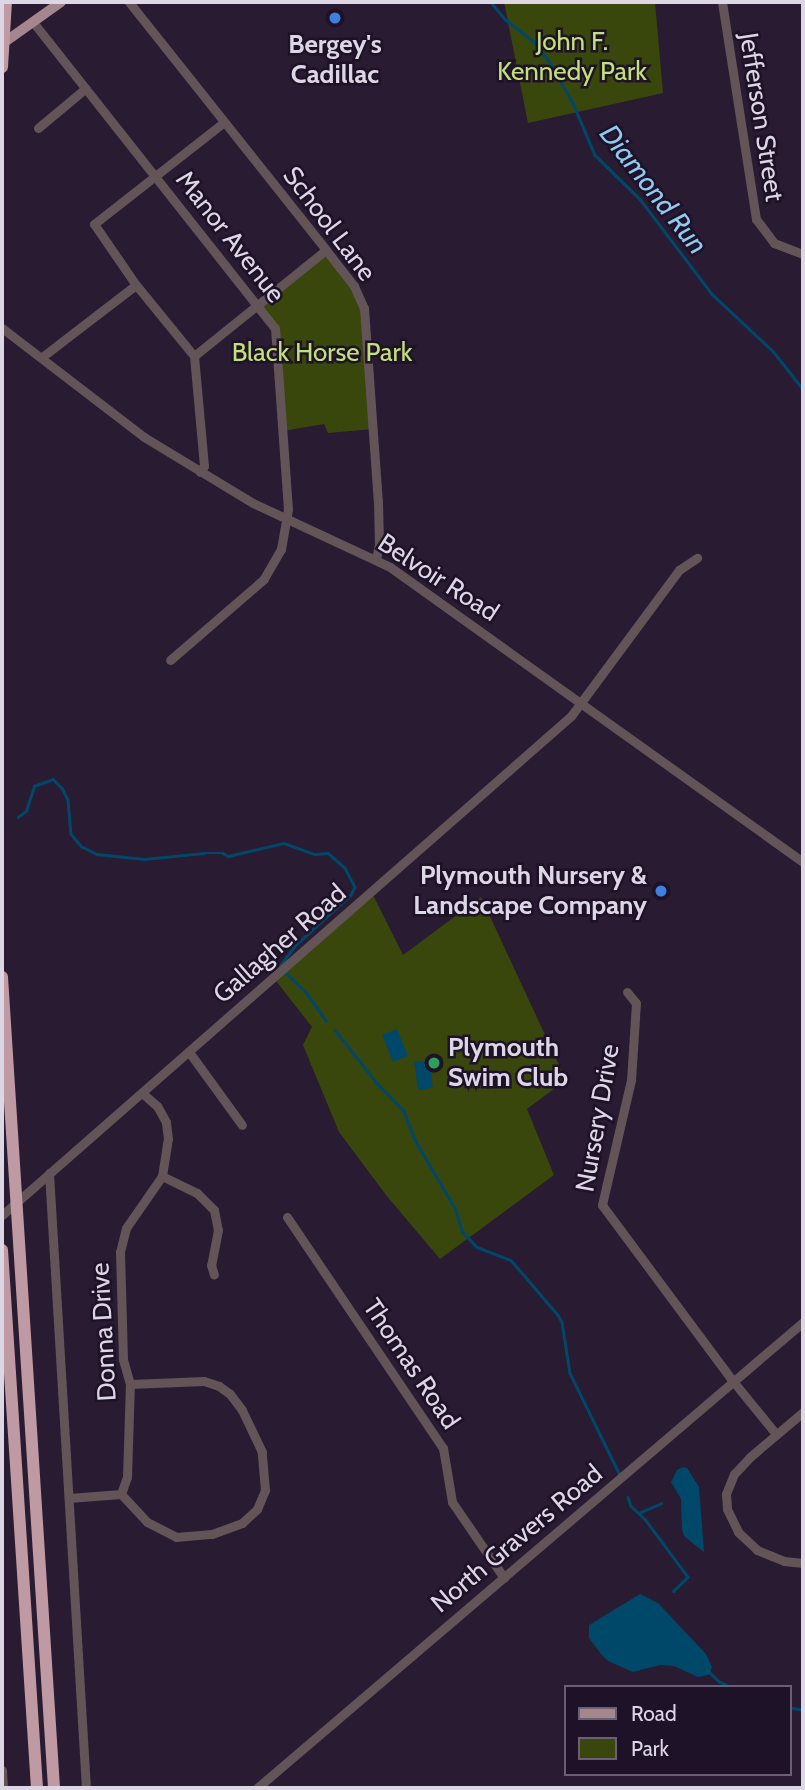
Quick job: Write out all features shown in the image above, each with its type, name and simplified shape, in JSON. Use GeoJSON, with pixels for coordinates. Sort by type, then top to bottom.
{"type":"FeatureCollection","features":[{"type":"Feature","properties":{"kind":"highway"},"geometry":{"type":"LineString","coordinates":[[2,67],[6,2]]}},
{"type":"Feature","properties":{"kind":"highway"},"geometry":{"type":"LineString","coordinates":[[2,977],[54,1788]]}},
{"type":"Feature","properties":{"kind":"highway"},"geometry":{"type":"LineString","coordinates":[[2,1250],[37,1788]]}},
{"type":"Feature","properties":{"kind":"main road"},"geometry":{"type":"LineString","coordinates":[[2,44],[61,2]]}},
{"type":"Feature","properties":{"kind":"street","name":"School Lane"},"geometry":{"type":"LineString","coordinates":[[130,2],[354,286],[364,308],[378,501],[379,545],[376,559]]}},
{"type":"Feature","properties":{"kind":"street","name":"Jefferson Street"},"geometry":{"type":"LineString","coordinates":[[722,2],[756,219],[774,243],[803,254]]}},
{"type":"Feature","properties":{"kind":"street","name":"Manor Avenue"},"geometry":{"type":"LineString","coordinates":[[33,22],[275,328],[287,520],[281,549],[264,579],[170,660]]}},
{"type":"Feature","properties":{"kind":"street"},"geometry":{"type":"LineString","coordinates":[[38,128],[86,88]]}},
{"type":"Feature","properties":{"kind":"street"},"geometry":{"type":"LineString","coordinates":[[200,472],[204,466],[194,356],[136,285],[94,225],[224,122]]}},
{"type":"Feature","properties":{"kind":"street"},"geometry":{"type":"LineString","coordinates":[[194,356],[326,250]]}},
{"type":"Feature","properties":{"kind":"street"},"geometry":{"type":"LineString","coordinates":[[42,357],[136,285]]}},
{"type":"Feature","properties":{"kind":"street","name":"Belvoir Road"},"geometry":{"type":"LineString","coordinates":[[2,329],[42,357],[121,422],[200,472],[287,520],[376,559],[580,700],[803,862]]}},
{"type":"Feature","properties":{"kind":"street","name":"Gallagher Road"},"geometry":{"type":"LineString","coordinates":[[2,1214],[571,716],[580,700],[679,570],[697,558]]}},
{"type":"Feature","properties":{"kind":"street","name":"Nursery Drive"},"geometry":{"type":"LineString","coordinates":[[627,992],[635,1003],[631,1080],[602,1205],[732,1380],[776,1434]]}},
{"type":"Feature","properties":{"kind":"street"},"geometry":{"type":"LineString","coordinates":[[189,1052],[242,1125]]}},
{"type":"Feature","properties":{"kind":"street","name":"Donna Drive"},"geometry":{"type":"LineString","coordinates":[[121,1494],[127,1477],[130,1384],[123,1359],[120,1252],[126,1228],[162,1176],[168,1139],[166,1122],[156,1106],[142,1093]]}},
{"type":"Feature","properties":{"kind":"street"},"geometry":{"type":"LineString","coordinates":[[49,1173],[86,1788]]}},
{"type":"Feature","properties":{"kind":"street"},"geometry":{"type":"LineString","coordinates":[[162,1176],[197,1193],[214,1210],[218,1230],[211,1265],[214,1275]]}},
{"type":"Feature","properties":{"kind":"street","name":"Thomas Road"},"geometry":{"type":"LineString","coordinates":[[287,1217],[443,1448],[452,1502],[504,1578]]}},
{"type":"Feature","properties":{"kind":"street","name":"North Gravers Road"},"geometry":{"type":"LineString","coordinates":[[257,1788],[690,1422],[692,1415],[803,1322]]}},
{"type":"Feature","properties":{"kind":"street"},"geometry":{"type":"LineString","coordinates":[[69,1498],[121,1494],[147,1522],[176,1537],[212,1534],[242,1523],[257,1509],[265,1490],[262,1452],[242,1410],[230,1394],[219,1385],[204,1381],[130,1384]]}},
{"type":"Feature","properties":{"kind":"street"},"geometry":{"type":"LineString","coordinates":[[803,1412],[734,1474],[726,1494],[727,1509],[738,1532],[757,1550],[784,1561],[803,1563]]}},
{"type":"Feature","properties":{"kind":"street"},"geometry":{"type":"LineString","coordinates":[[2,1770],[3,1788]]}},
{"type":"Feature","properties":{"kind":"green space","name":"John F. Kennedy Park"},"geometry":{"type":"Polygon","coordinates":[[[504,2],[655,2],[663,93],[528,123],[504,2]]]}},
{"type":"Feature","properties":{"kind":"green space","name":"Black Horse Park"},"geometry":{"type":"Polygon","coordinates":[[[326,250],[364,308],[373,429],[328,433],[324,424],[283,431],[275,329],[257,306],[326,250]]]}},
{"type":"Feature","properties":{"kind":"green space","name":"Plymouth Swim Club"},"geometry":{"type":"Polygon","coordinates":[[[371,891],[403,955],[481,897],[566,1080],[527,1109],[554,1175],[440,1259],[386,1195],[339,1132],[303,1045],[312,1027],[273,977],[371,891]]]}},
{"type":"Feature","properties":{"kind":"water"},"geometry":{"type":"Polygon","coordinates":[[[397,1029],[408,1056],[393,1062],[382,1035],[397,1029]]]}},
{"type":"Feature","properties":{"kind":"water"},"geometry":{"type":"Polygon","coordinates":[[[429,1060],[433,1088],[418,1090],[414,1062],[429,1060]]]}},
{"type":"Feature","properties":{"kind":"water"},"geometry":{"type":"Polygon","coordinates":[[[687,1468],[699,1487],[704,1552],[685,1537],[682,1530],[681,1499],[671,1482],[677,1470],[687,1468]]]}},
{"type":"Feature","properties":{"kind":"water"},"geometry":{"type":"Polygon","coordinates":[[[640,1594],[658,1603],[706,1654],[712,1667],[709,1675],[698,1677],[674,1666],[660,1665],[633,1672],[608,1661],[601,1654],[589,1638],[589,1625],[640,1594]]]}},
{"type":"Feature","properties":{"kind":"waterway","name":"Diamond Run"},"geometry":{"type":"LineString","coordinates":[[491,2],[505,19],[534,42],[551,64],[573,103],[595,155],[640,199],[712,294],[773,351],[803,389]]}},
{"type":"Feature","properties":{"kind":"waterway"},"geometry":{"type":"LineString","coordinates":[[18,817],[26,811],[34,786],[53,779],[68,800],[71,834],[81,846],[97,854],[144,859],[204,853],[223,853],[228,856],[284,843],[315,854],[328,853],[345,868],[355,887],[351,895],[295,946],[281,965]]}},
{"type":"Feature","properties":{"kind":"waterway"},"geometry":{"type":"LineString","coordinates":[[286,973],[306,992],[326,1021]]}},
{"type":"Feature","properties":{"kind":"waterway"},"geometry":{"type":"LineString","coordinates":[[335,1030],[377,1083],[404,1111],[415,1140],[456,1210],[462,1231],[477,1247],[511,1260],[558,1315],[562,1322],[570,1373],[619,1473]]}},
{"type":"Feature","properties":{"kind":"waterway"},"geometry":{"type":"LineString","coordinates":[[628,1497],[631,1506],[645,1519],[688,1577],[674,1591]]}},
{"type":"Feature","properties":{"kind":"waterway"},"geometry":{"type":"LineString","coordinates":[[639,1513],[661,1503]]}},
{"type":"Feature","properties":{"kind":"waterway"},"geometry":{"type":"LineString","coordinates":[[708,1671],[727,1685]]}},
{"type":"Feature","properties":{"kind":"waterway"},"geometry":{"type":"LineString","coordinates":[[791,1707],[803,1710]]}},
{"type":"Feature","properties":{"kind":"place","name":"Bergey's Cadillac"},"geometry":{"type":"Point","coordinates":[335,18]}},
{"type":"Feature","properties":{"kind":"place","name":"Plymouth Nursery & Landscape Company"},"geometry":{"type":"Point","coordinates":[661,891]}},
{"type":"Feature","properties":{"kind":"place","name":"Plymouth Swim Club"},"geometry":{"type":"Point","coordinates":[434,1063]}}]}
